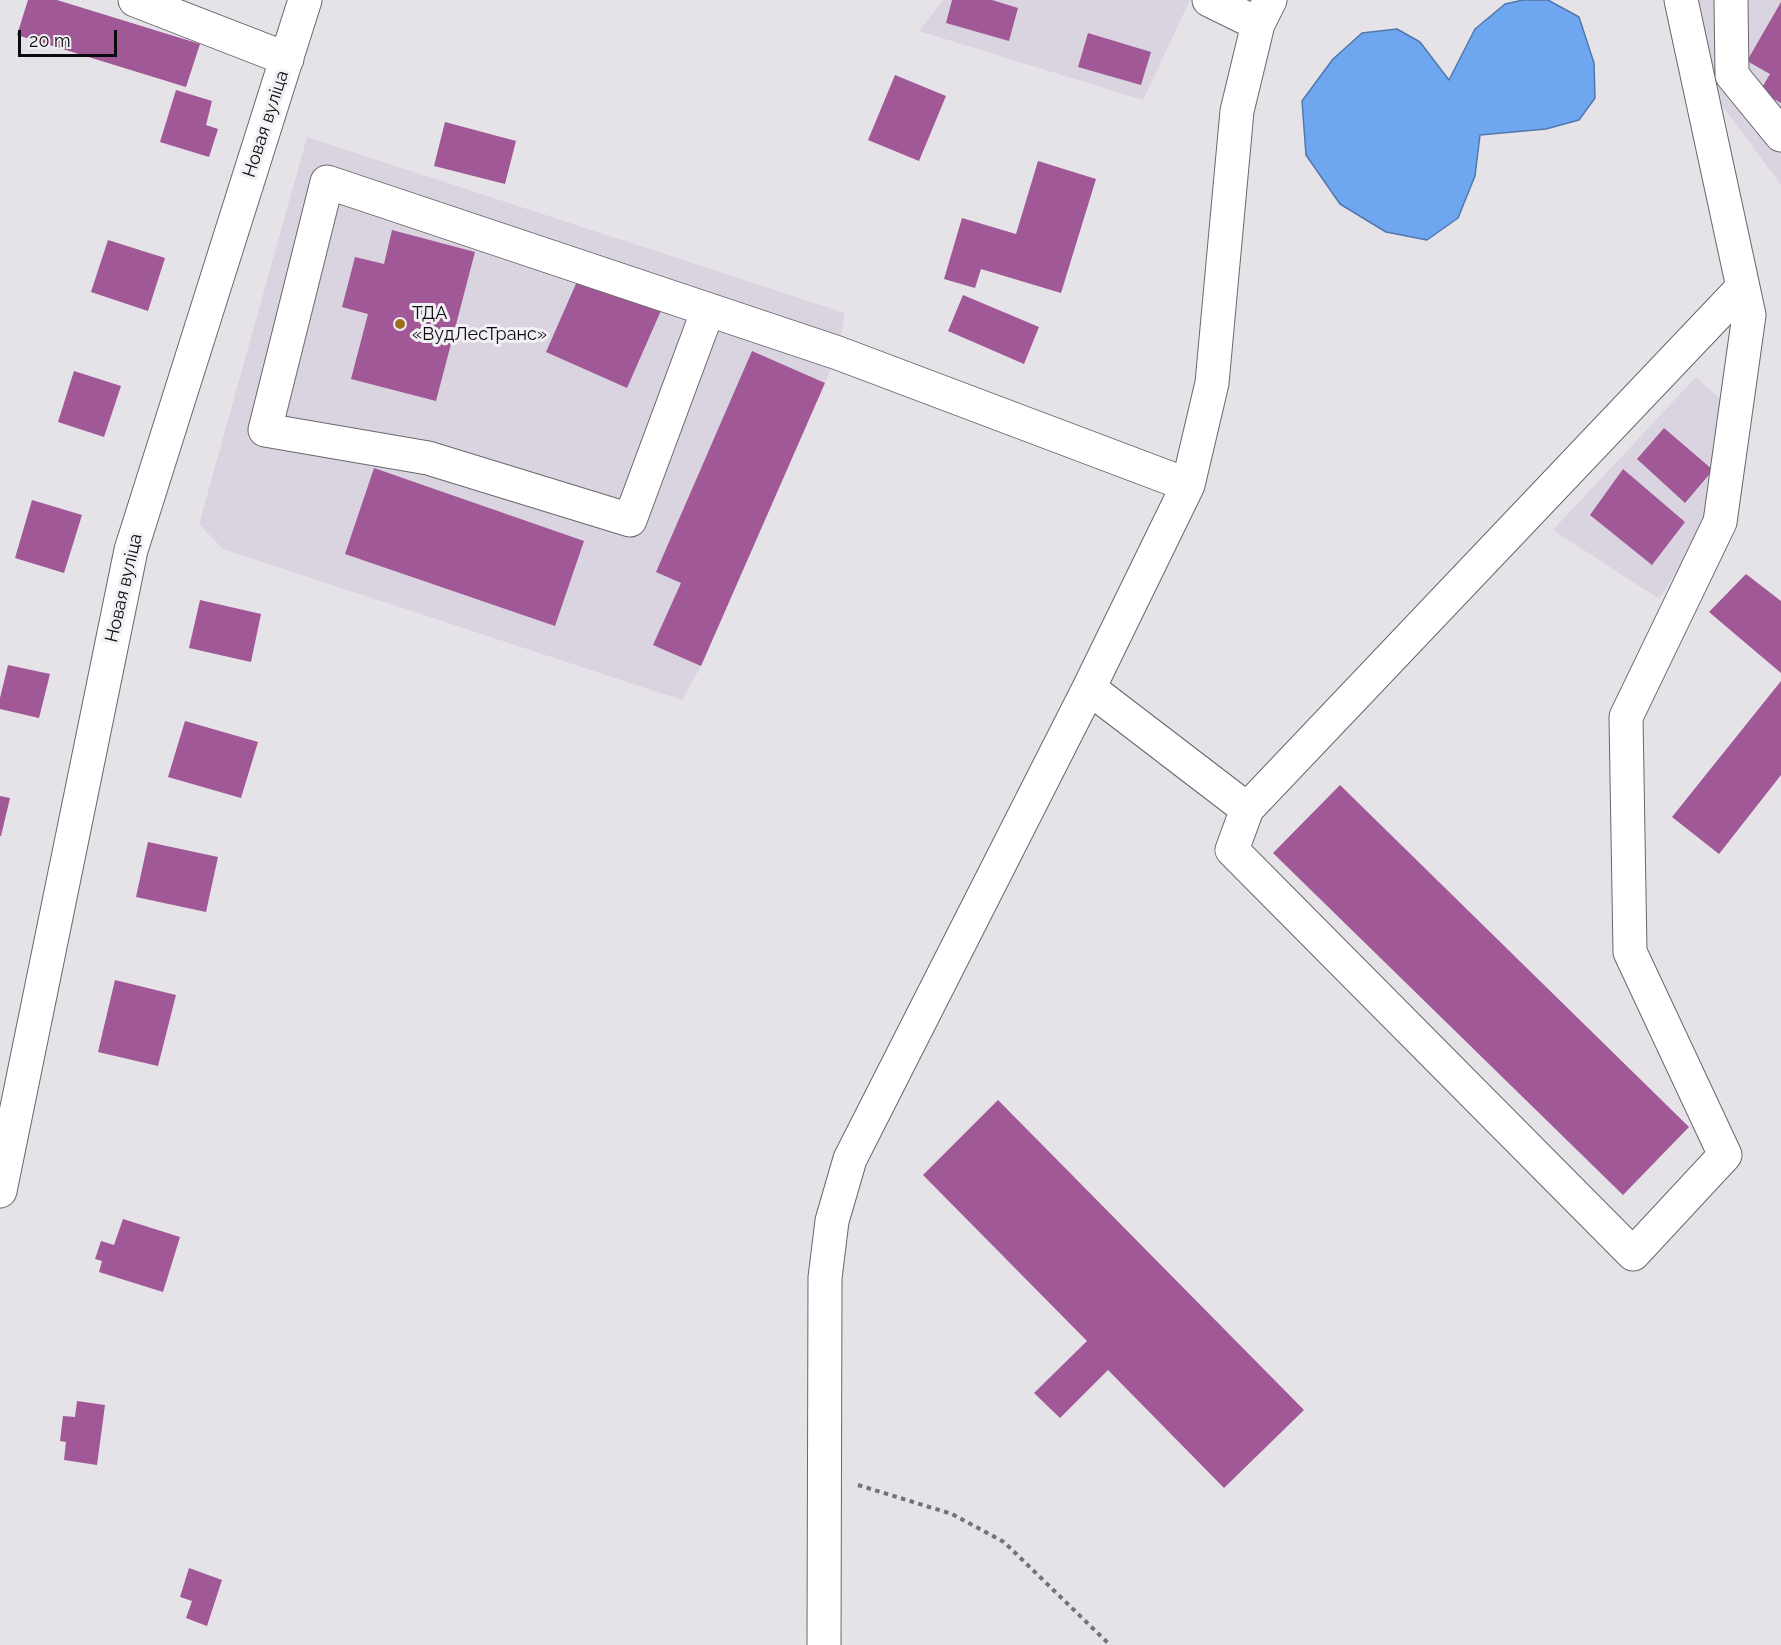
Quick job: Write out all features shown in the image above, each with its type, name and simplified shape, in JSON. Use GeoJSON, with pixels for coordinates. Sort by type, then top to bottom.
{"type":"FeatureCollection","features":[{"type":"Feature","properties":{"kind":"street"},"geometry":{"type":"LineString","coordinates":[[135,0],[287,59]]}},
{"type":"Feature","properties":{"kind":"street","name":"Новая вуліца"},"geometry":{"type":"LineString","coordinates":[[0,1191],[130,550],[305,0]]}},
{"type":"Feature","properties":{"kind":"street"},"geometry":{"type":"LineString","coordinates":[[824,1645],[825,1278],[832,1221],[850,1159],[1089,688],[1188,484],[1212,383],[1237,111],[1264,12],[1209,0]]}},
{"type":"Feature","properties":{"kind":"street"},"geometry":{"type":"LineString","coordinates":[[1681,0],[1743,287],[1749,315],[1720,522],[1626,717],[1630,952],[1725,1155],[1633,1254],[1232,850],[1246,808],[1743,287]]}},
{"type":"Feature","properties":{"kind":"street"},"geometry":{"type":"LineString","coordinates":[[1731,0],[1732,75],[1781,135]]}},
{"type":"Feature","properties":{"kind":"street"},"geometry":{"type":"LineString","coordinates":[[708,310],[630,520],[428,458],[265,430],[327,182],[838,353],[1188,484]]}},
{"type":"Feature","properties":{"kind":"street"},"geometry":{"type":"LineString","coordinates":[[1089,688],[1246,808]]}},
{"type":"Feature","properties":{"kind":"path"},"geometry":{"type":"LineString","coordinates":[[823,1474],[952,1514],[1004,1542],[1110,1645]]}},
{"type":"Feature","properties":{"kind":"shaded area"},"geometry":{"type":"Polygon","coordinates":[[[943,0],[1190,0],[1143,100],[919,31],[943,0]]]}},
{"type":"Feature","properties":{"kind":"shaded area"},"geometry":{"type":"Polygon","coordinates":[[[1698,0],[1781,0],[1781,185],[1718,100],[1698,0]]]}},
{"type":"Feature","properties":{"kind":"shaded area","name":"ТДА «ВудЛесТранс»"},"geometry":{"type":"Polygon","coordinates":[[[307,137],[845,313],[838,353],[701,666],[682,700],[223,549],[199,524],[307,137]]]}},
{"type":"Feature","properties":{"kind":"shaded area"},"geometry":{"type":"Polygon","coordinates":[[[1696,377],[1727,405],[1710,519],[1659,599],[1553,530],[1696,377]]]}},
{"type":"Feature","properties":{"kind":"water"},"geometry":{"type":"Polygon","coordinates":[[[1523,0],[1548,0],[1579,17],[1594,63],[1595,98],[1579,120],[1546,129],[1480,135],[1475,176],[1458,218],[1427,240],[1386,232],[1340,204],[1306,155],[1302,101],[1333,59],[1362,33],[1397,29],[1420,42],[1449,80],[1475,29],[1505,4],[1523,0]]]}},
{"type":"Feature","properties":{"kind":"building"},"geometry":{"type":"Polygon","coordinates":[[[28,0],[57,0],[200,44],[186,87],[17,35],[28,0]]]}},
{"type":"Feature","properties":{"kind":"building"},"geometry":{"type":"Polygon","coordinates":[[[952,0],[992,0],[1018,8],[1009,41],[946,23],[952,0]]]}},
{"type":"Feature","properties":{"kind":"building"},"geometry":{"type":"Polygon","coordinates":[[[1781,2],[1781,103],[1760,91],[1770,74],[1747,61],[1781,2]]]}},
{"type":"Feature","properties":{"kind":"building"},"geometry":{"type":"Polygon","coordinates":[[[1088,33],[1151,52],[1141,85],[1078,67],[1088,33]]]}},
{"type":"Feature","properties":{"kind":"building"},"geometry":{"type":"Polygon","coordinates":[[[895,75],[946,96],[919,161],[868,140],[895,75]]]}},
{"type":"Feature","properties":{"kind":"building"},"geometry":{"type":"Polygon","coordinates":[[[176,90],[212,101],[206,125],[218,129],[209,157],[160,142],[176,90]]]}},
{"type":"Feature","properties":{"kind":"building"},"geometry":{"type":"Polygon","coordinates":[[[445,122],[516,141],[505,184],[434,166],[445,122]]]}},
{"type":"Feature","properties":{"kind":"building"},"geometry":{"type":"Polygon","coordinates":[[[1038,161],[1096,179],[1061,293],[981,269],[975,288],[944,279],[962,218],[1016,234],[1038,161]]]}},
{"type":"Feature","properties":{"kind":"building"},"geometry":{"type":"Polygon","coordinates":[[[392,230],[475,252],[436,401],[351,379],[368,314],[342,307],[355,257],[384,264],[392,230]]]}},
{"type":"Feature","properties":{"kind":"building"},"geometry":{"type":"Polygon","coordinates":[[[108,240],[165,258],[148,311],[91,292],[108,240]]]}},
{"type":"Feature","properties":{"kind":"building"},"geometry":{"type":"Polygon","coordinates":[[[582,270],[663,306],[627,388],[546,352],[582,270]]]}},
{"type":"Feature","properties":{"kind":"building"},"geometry":{"type":"Polygon","coordinates":[[[963,295],[1039,327],[1024,364],[948,331],[963,295]]]}},
{"type":"Feature","properties":{"kind":"building"},"geometry":{"type":"Polygon","coordinates":[[[752,351],[825,383],[701,666],[653,645],[681,583],[656,572],[752,351]]]}},
{"type":"Feature","properties":{"kind":"building"},"geometry":{"type":"Polygon","coordinates":[[[74,371],[121,386],[104,437],[58,422],[74,371]]]}},
{"type":"Feature","properties":{"kind":"building"},"geometry":{"type":"Polygon","coordinates":[[[1664,428],[1713,470],[1685,503],[1637,459],[1664,428]]]}},
{"type":"Feature","properties":{"kind":"building"},"geometry":{"type":"Polygon","coordinates":[[[374,468],[584,541],[555,626],[345,554],[374,468]]]}},
{"type":"Feature","properties":{"kind":"building"},"geometry":{"type":"Polygon","coordinates":[[[1623,469],[1685,522],[1652,565],[1590,515],[1623,469]]]}},
{"type":"Feature","properties":{"kind":"building"},"geometry":{"type":"Polygon","coordinates":[[[32,500],[82,515],[64,573],[15,558],[32,500]]]}},
{"type":"Feature","properties":{"kind":"building"},"geometry":{"type":"Polygon","coordinates":[[[1746,574],[1781,601],[1781,673],[1709,612],[1746,574]]]}},
{"type":"Feature","properties":{"kind":"building"},"geometry":{"type":"Polygon","coordinates":[[[200,600],[261,614],[251,662],[189,648],[200,600]]]}},
{"type":"Feature","properties":{"kind":"building"},"geometry":{"type":"Polygon","coordinates":[[[8,665],[50,674],[39,718],[0,709],[0,698],[8,665]]]}},
{"type":"Feature","properties":{"kind":"building"},"geometry":{"type":"Polygon","coordinates":[[[1781,681],[1781,775],[1719,854],[1672,817],[1781,681]]]}},
{"type":"Feature","properties":{"kind":"building"},"geometry":{"type":"Polygon","coordinates":[[[185,721],[258,742],[241,798],[168,777],[185,721]]]}},
{"type":"Feature","properties":{"kind":"building"},"geometry":{"type":"Polygon","coordinates":[[[1340,785],[1689,1127],[1623,1195],[1273,853],[1340,785]]]}},
{"type":"Feature","properties":{"kind":"building"},"geometry":{"type":"Polygon","coordinates":[[[0,796],[10,798],[1,836],[0,836],[0,796]]]}},
{"type":"Feature","properties":{"kind":"building"},"geometry":{"type":"Polygon","coordinates":[[[148,842],[218,857],[206,912],[136,897],[148,842]]]}},
{"type":"Feature","properties":{"kind":"building"},"geometry":{"type":"Polygon","coordinates":[[[115,980],[176,995],[158,1066],[98,1052],[115,980]]]}},
{"type":"Feature","properties":{"kind":"building"},"geometry":{"type":"Polygon","coordinates":[[[998,1100],[1304,1410],[1224,1488],[1108,1370],[1060,1418],[1034,1393],[1087,1341],[923,1175],[998,1100]]]}},
{"type":"Feature","properties":{"kind":"building"},"geometry":{"type":"Polygon","coordinates":[[[123,1219],[180,1237],[163,1292],[99,1272],[102,1261],[95,1259],[101,1241],[114,1245],[123,1219]]]}},
{"type":"Feature","properties":{"kind":"building"},"geometry":{"type":"Polygon","coordinates":[[[77,1401],[105,1405],[97,1465],[64,1460],[66,1442],[60,1441],[63,1416],[75,1417],[77,1401]]]}},
{"type":"Feature","properties":{"kind":"building"},"geometry":{"type":"Polygon","coordinates":[[[189,1568],[222,1580],[207,1626],[186,1618],[192,1601],[180,1597],[189,1568]]]}},
{"type":"Feature","properties":{"kind":"place","name":"ТДА «ВудЛесТранс»"},"geometry":{"type":"Point","coordinates":[400,324]}}]}
